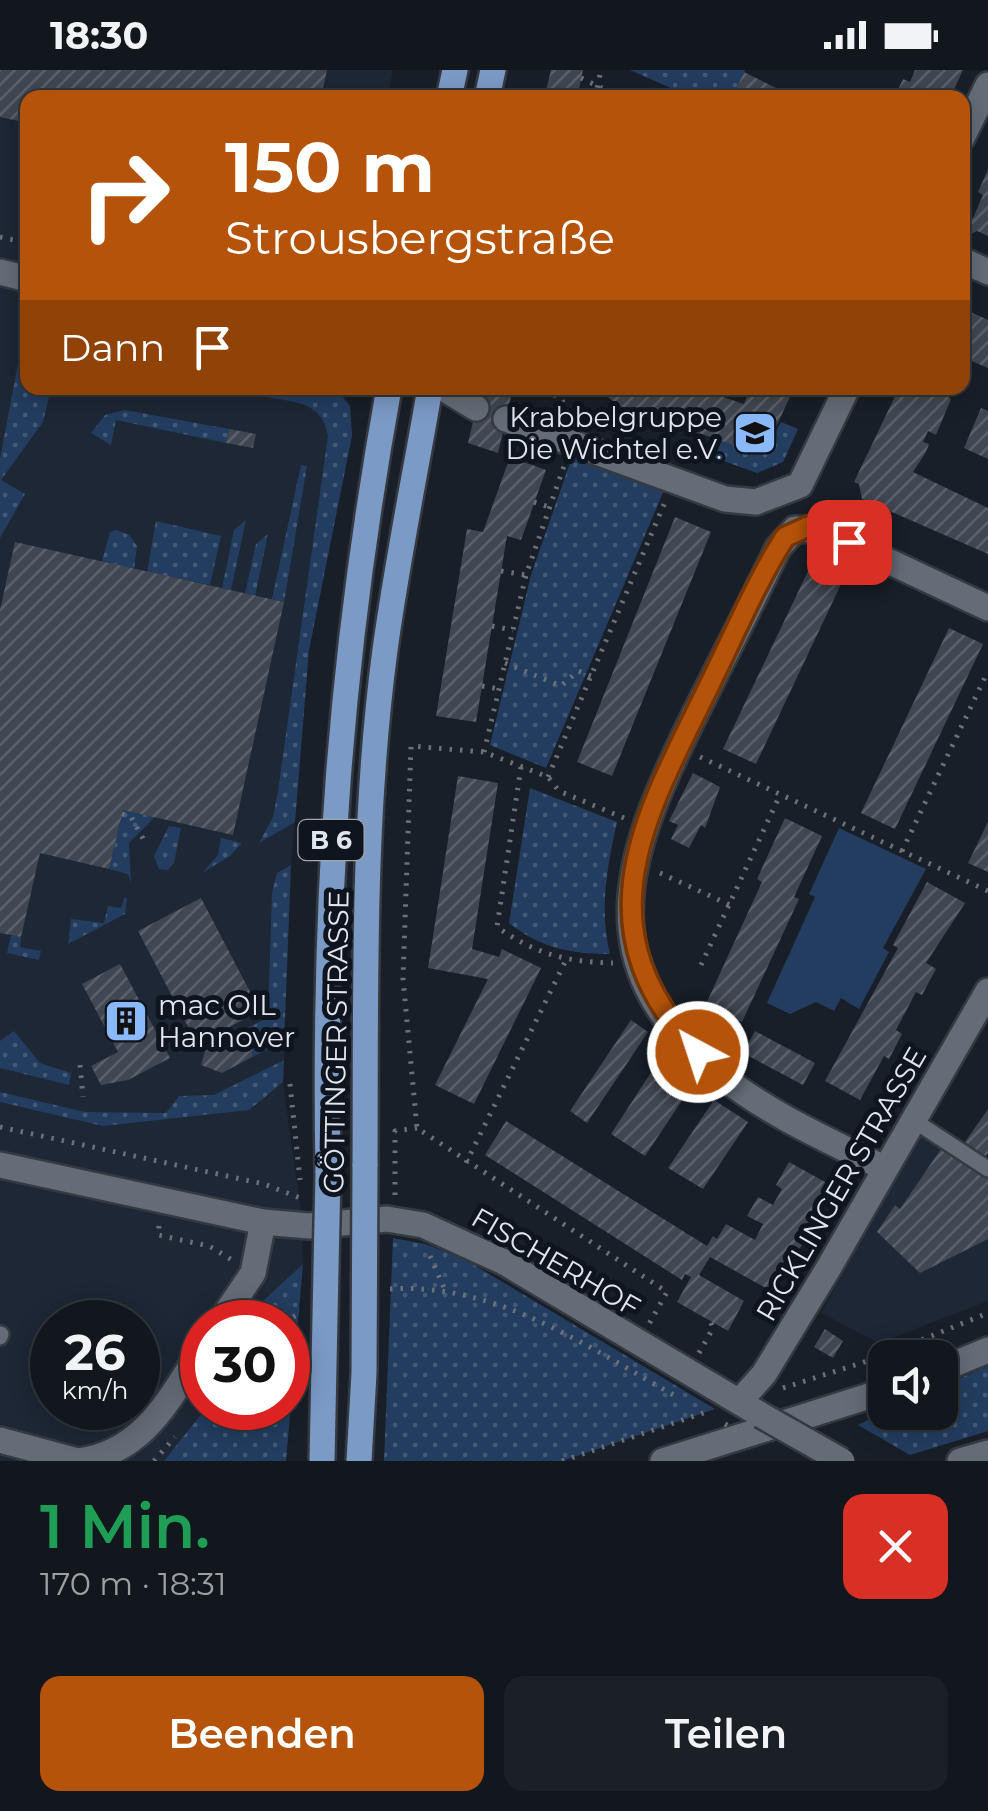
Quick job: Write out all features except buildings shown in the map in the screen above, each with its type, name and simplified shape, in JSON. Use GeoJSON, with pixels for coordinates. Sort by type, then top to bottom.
{"type":"FeatureCollection","features":[{"type":"Feature","properties":{"kind":"main road","name":"GÖTTINGER STRASSE"},"geometry":{"type":"LineString","coordinates":[[322,1461],[328,906],[334,785],[353,601],[388,395]]}},
{"type":"Feature","properties":{"kind":"main road","name":"GÖTTINGER STRASSE"},"geometry":{"type":"LineString","coordinates":[[359,1461],[364,1373],[366,908],[377,728],[385,649],[429,395]]}},
{"type":"Feature","properties":{"kind":"street"},"geometry":{"type":"LineString","coordinates":[[970,121],[988,84]]}},
{"type":"Feature","properties":{"kind":"street"},"geometry":{"type":"LineString","coordinates":[[455,395],[476,408]]}},
{"type":"Feature","properties":{"kind":"street"},"geometry":{"type":"LineString","coordinates":[[506,419],[574,435],[674,481],[725,499],[756,502],[800,485],[844,395]]}},
{"type":"Feature","properties":{"kind":"street"},"geometry":{"type":"LineString","coordinates":[[884,1168],[778,1114],[718,1073],[670,1022],[648,988],[638,954],[629,898],[633,860],[643,825],[679,748],[778,548],[795,529],[822,530],[988,608]]}},
{"type":"Feature","properties":{"kind":"street","name":"RICKLINGER STRASSE"},"geometry":{"type":"LineString","coordinates":[[750,1409],[764,1374],[988,991]]}},
{"type":"Feature","properties":{"kind":"street","name":"FISCHERHOF"},"geometry":{"type":"LineString","coordinates":[[0,1165],[263,1222],[308,1226],[386,1219],[449,1234],[504,1262],[842,1461]]}},
{"type":"Feature","properties":{"kind":"street"},"geometry":{"type":"LineString","coordinates":[[235,1300],[253,1273],[263,1222]]}},
{"type":"Feature","properties":{"kind":"street"},"geometry":{"type":"LineString","coordinates":[[958,1362],[988,1350]]}},
{"type":"Feature","properties":{"kind":"street"},"geometry":{"type":"LineString","coordinates":[[0,1440],[78,1461],[104,1458],[148,1429],[180,1382]]}},
{"type":"Feature","properties":{"kind":"street"},"geometry":{"type":"LineString","coordinates":[[664,1461],[868,1397]]}},
{"type":"Feature","properties":{"kind":"street"},"geometry":{"type":"LineString","coordinates":[[960,1461],[988,1453]]}},
{"type":"Feature","properties":{"kind":"lane"},"geometry":{"type":"LineString","coordinates":[[913,1120],[988,1169]]}},
{"type":"Feature","properties":{"kind":"path"},"geometry":{"type":"LineString","coordinates":[[597,90],[601,70]]}},
{"type":"Feature","properties":{"kind":"path"},"geometry":{"type":"LineString","coordinates":[[581,78],[606,90]]}},
{"type":"Feature","properties":{"kind":"path"},"geometry":{"type":"LineString","coordinates":[[484,752],[526,575],[574,435],[556,395]]}},
{"type":"Feature","properties":{"kind":"path"},"geometry":{"type":"LineString","coordinates":[[548,777],[674,481]]}},
{"type":"Feature","properties":{"kind":"path"},"geometry":{"type":"LineString","coordinates":[[534,502],[549,507]]}},
{"type":"Feature","properties":{"kind":"path"},"geometry":{"type":"LineString","coordinates":[[501,570],[526,575]]}},
{"type":"Feature","properties":{"kind":"path"},"geometry":{"type":"LineString","coordinates":[[492,626],[513,630]]}},
{"type":"Feature","properties":{"kind":"path"},"geometry":{"type":"LineString","coordinates":[[505,664],[561,686],[578,670],[591,676]]}},
{"type":"Feature","properties":{"kind":"path"},"geometry":{"type":"LineString","coordinates":[[902,851],[988,671]]}},
{"type":"Feature","properties":{"kind":"path"},"geometry":{"type":"LineString","coordinates":[[482,686],[499,689]]}},
{"type":"Feature","properties":{"kind":"path"},"geometry":{"type":"LineString","coordinates":[[417,1128],[403,980],[411,746],[484,752],[548,777],[559,792],[643,825]]}},
{"type":"Feature","properties":{"kind":"path"},"geometry":{"type":"LineString","coordinates":[[679,748],[988,891]]}},
{"type":"Feature","properties":{"kind":"path"},"geometry":{"type":"LineString","coordinates":[[399,760],[410,762]]}},
{"type":"Feature","properties":{"kind":"path"},"geometry":{"type":"LineString","coordinates":[[521,766],[497,927],[524,946],[565,962],[614,963],[638,954]]}},
{"type":"Feature","properties":{"kind":"path"},"geometry":{"type":"LineString","coordinates":[[701,965],[780,795]]}},
{"type":"Feature","properties":{"kind":"path"},"geometry":{"type":"LineString","coordinates":[[122,814],[131,817],[145,842]]}},
{"type":"Feature","properties":{"kind":"path"},"geometry":{"type":"LineString","coordinates":[[633,860],[730,906]]}},
{"type":"Feature","properties":{"kind":"path"},"geometry":{"type":"LineString","coordinates":[[466,1163],[565,962]]}},
{"type":"Feature","properties":{"kind":"path"},"geometry":{"type":"LineString","coordinates":[[80,1065],[83,1096]]}},
{"type":"Feature","properties":{"kind":"path"},"geometry":{"type":"LineString","coordinates":[[290,1084],[300,1179]]}},
{"type":"Feature","properties":{"kind":"path"},"geometry":{"type":"LineString","coordinates":[[0,1126],[264,1184],[302,1198],[308,1226]]}},
{"type":"Feature","properties":{"kind":"path"},"geometry":{"type":"LineString","coordinates":[[386,1219],[395,1194],[394,1130],[417,1128],[668,1292],[638,1344]]}},
{"type":"Feature","properties":{"kind":"path"},"geometry":{"type":"LineString","coordinates":[[386,1290],[444,1290],[493,1302],[574,1340],[704,1412]]}},
{"type":"Feature","properties":{"kind":"path"},"geometry":{"type":"LineString","coordinates":[[562,1461],[704,1412],[750,1409],[988,1313]]}},
{"type":"Feature","properties":{"kind":"path"},"geometry":{"type":"LineString","coordinates":[[705,1342],[713,1328],[710,1320]]}},
{"type":"Feature","properties":{"kind":"shaded area"},"geometry":{"type":"Polygon","coordinates":[[[0,70],[393,70],[389,90],[20,90],[20,395],[340,395],[351,416],[352,436],[309,650],[291,865],[283,1082],[301,1211],[303,1264],[264,1300],[180,1300],[180,1430],[189,1430],[164,1461],[0,1461],[0,70]]]}},
{"type":"Feature","properties":{"kind":"shaded area"},"geometry":{"type":"Polygon","coordinates":[[[630,70],[745,70],[736,90],[675,90],[630,70]]]}},
{"type":"Feature","properties":{"kind":"shaded area"},"geometry":{"type":"Polygon","coordinates":[[[20,353],[20,395],[49,395],[43,422],[1,480],[25,494],[0,538],[0,459],[20,353]]]}},
{"type":"Feature","properties":{"kind":"shaded area"},"geometry":{"type":"Polygon","coordinates":[[[262,395],[342,396],[350,406],[352,436],[309,650],[295,822],[259,843],[273,817],[278,791],[328,436],[324,421],[316,412],[262,395]]]}},
{"type":"Feature","properties":{"kind":"shaded area"},"geometry":{"type":"Polygon","coordinates":[[[125,410],[229,429],[226,443],[116,420],[111,445],[91,433],[105,415],[125,410]]]}},
{"type":"Feature","properties":{"kind":"shaded area"},"geometry":{"type":"Polygon","coordinates":[[[781,422],[798,429],[783,462],[757,473],[707,455],[714,436],[763,455],[781,422]]]}},
{"type":"Feature","properties":{"kind":"shaded area"},"geometry":{"type":"Polygon","coordinates":[[[573,454],[665,488],[546,768],[490,745],[531,575],[573,454]]]}},
{"type":"Feature","properties":{"kind":"shaded area"},"geometry":{"type":"Polygon","coordinates":[[[301,465],[307,466],[284,602],[272,599],[301,465]]]}},
{"type":"Feature","properties":{"kind":"shaded area"},"geometry":{"type":"Polygon","coordinates":[[[246,520],[231,590],[222,588],[234,530],[246,520]]]}},
{"type":"Feature","properties":{"kind":"shaded area"},"geometry":{"type":"Polygon","coordinates":[[[156,521],[221,536],[210,585],[147,572],[156,521]]]}},
{"type":"Feature","properties":{"kind":"shaded area"},"geometry":{"type":"Polygon","coordinates":[[[110,532],[129,535],[137,546],[134,569],[102,561],[110,532]]]}},
{"type":"Feature","properties":{"kind":"shaded area"},"geometry":{"type":"Polygon","coordinates":[[[268,534],[255,596],[245,593],[256,544],[268,534]]]}},
{"type":"Feature","properties":{"kind":"shaded area"},"geometry":{"type":"Polygon","coordinates":[[[530,788],[617,822],[605,904],[610,954],[556,948],[509,923],[530,788]]]}},
{"type":"Feature","properties":{"kind":"shaded area"},"geometry":{"type":"Polygon","coordinates":[[[123,810],[155,817],[129,843],[131,883],[128,874],[109,869],[123,810]]]}},
{"type":"Feature","properties":{"kind":"shaded area"},"geometry":{"type":"Polygon","coordinates":[[[169,826],[181,828],[174,863],[168,870],[159,869],[154,856],[169,826]]]}},
{"type":"Feature","properties":{"kind":"shaded area"},"geometry":{"type":"Polygon","coordinates":[[[839,828],[926,869],[883,948],[889,952],[859,1009],[841,998],[834,1011],[816,1002],[790,1014],[767,1003],[815,897],[809,894],[839,828]]]}},
{"type":"Feature","properties":{"kind":"shaded area"},"geometry":{"type":"Polygon","coordinates":[[[221,838],[242,843],[230,856],[202,873],[218,855],[221,838]]]}},
{"type":"Feature","properties":{"kind":"shaded area"},"geometry":{"type":"Polygon","coordinates":[[[291,865],[284,1042],[252,1057],[252,1026],[268,1017],[272,893],[277,873],[291,865]]]}},
{"type":"Feature","properties":{"kind":"shaded area"},"geometry":{"type":"Polygon","coordinates":[[[124,898],[125,914],[68,944],[71,919],[104,923],[108,906],[121,908],[124,898]]]}},
{"type":"Feature","properties":{"kind":"shaded area"},"geometry":{"type":"Polygon","coordinates":[[[11,935],[21,937],[20,947],[41,951],[39,960],[7,953],[11,935]]]}},
{"type":"Feature","properties":{"kind":"shaded area"},"geometry":{"type":"Polygon","coordinates":[[[14,1031],[40,1063],[71,1073],[69,1085],[0,1068],[0,1041],[14,1031]]]}},
{"type":"Feature","properties":{"kind":"shaded area"},"geometry":{"type":"Polygon","coordinates":[[[284,1060],[283,1082],[249,1110],[103,1126],[0,1102],[0,1092],[85,1112],[166,1113],[179,1096],[214,1095],[284,1060]]]}},
{"type":"Feature","properties":{"kind":"shaded area"},"geometry":{"type":"Polygon","coordinates":[[[921,1131],[988,1173],[988,1301],[887,1340],[873,1340],[821,1313],[921,1131]]]}},
{"type":"Feature","properties":{"kind":"shaded area"},"geometry":{"type":"Polygon","coordinates":[[[393,1238],[425,1244],[464,1259],[715,1409],[562,1461],[384,1461],[393,1238]]]}},
{"type":"Feature","properties":{"kind":"shaded area"},"geometry":{"type":"Polygon","coordinates":[[[303,1264],[300,1300],[264,1300],[303,1264]]]}},
{"type":"Feature","properties":{"kind":"shaded area"},"geometry":{"type":"Polygon","coordinates":[[[988,1366],[988,1431],[910,1455],[858,1425],[868,1420],[868,1430],[958,1430],[958,1379],[988,1366]]]}},
{"type":"Feature","properties":{"kind":"shaded area"},"geometry":{"type":"Polygon","coordinates":[[[189,1430],[289,1430],[286,1461],[164,1461],[189,1430]]]}},
{"type":"Feature","properties":{"kind":"place","name":"Krabbelgruppe Die Wichtel e.V."},"geometry":{"type":"Point","coordinates":[755,433]}},
{"type":"Feature","properties":{"kind":"place","name":"mac OIL Hannover"},"geometry":{"type":"Point","coordinates":[126,1021]}},
{"type":"Feature","properties":{"kind":"route"},"geometry":{"type":"LineString","coordinates":[[698,1052],[677,1030],[648,988],[638,954],[629,898],[633,860],[643,825],[785,537],[795,529],[809,526],[849,542]]}}]}
